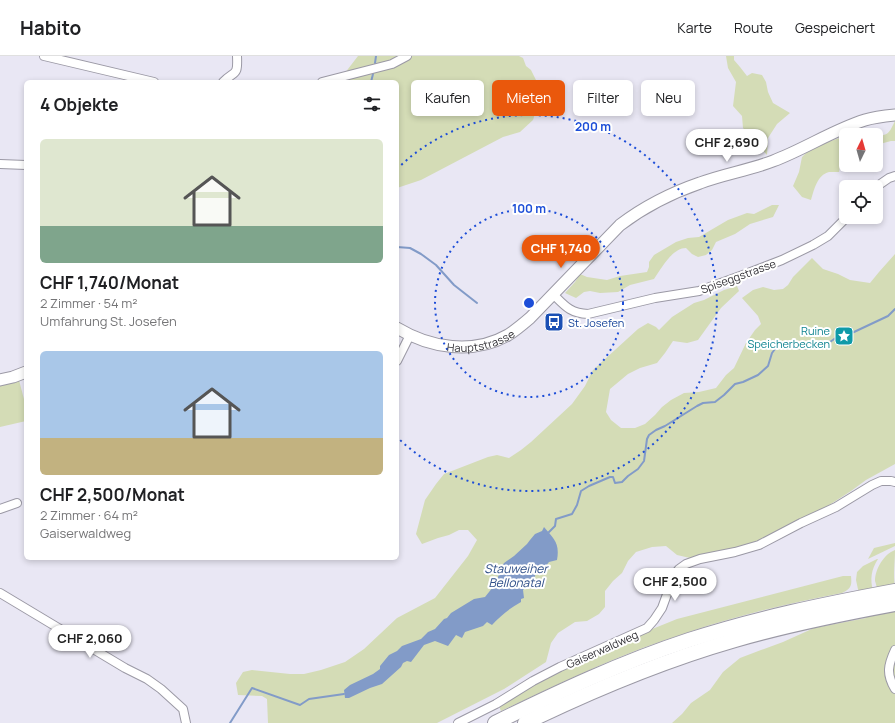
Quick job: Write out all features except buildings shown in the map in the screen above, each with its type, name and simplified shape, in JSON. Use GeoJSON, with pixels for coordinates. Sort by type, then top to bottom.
{"type":"FeatureCollection","features":[{"type":"Feature","properties":{"kind":"highway"},"geometry":{"type":"LineString","coordinates":[[525,723],[608,685],[687,655],[735,640],[815,620],[869,603],[895,592]]}},
{"type":"Feature","properties":{"kind":"highway"},"geometry":{"type":"LineString","coordinates":[[495,723],[604,672],[718,631],[816,606],[869,603],[895,604]]}},
{"type":"Feature","properties":{"kind":"street"},"geometry":{"type":"LineString","coordinates":[[44,56],[146,80]]}},
{"type":"Feature","properties":{"kind":"street"},"geometry":{"type":"LineString","coordinates":[[226,80],[237,70],[237,56]]}},
{"type":"Feature","properties":{"kind":"street"},"geometry":{"type":"LineString","coordinates":[[330,80],[392,64],[407,56]]}},
{"type":"Feature","properties":{"kind":"street","name":"Hauptstrasse"},"geometry":{"type":"LineString","coordinates":[[399,329],[410,335],[442,346],[463,347],[481,345],[503,338],[516,330],[530,318],[620,225],[636,213],[669,195],[701,182],[747,170],[773,161],[844,128],[866,120],[895,115]]}},
{"type":"Feature","properties":{"kind":"street"},"geometry":{"type":"LineString","coordinates":[[0,164],[24,165]]}},
{"type":"Feature","properties":{"kind":"street"},"geometry":{"type":"LineString","coordinates":[[883,182],[895,176]]}},
{"type":"Feature","properties":{"kind":"street","name":"Spiseggstrasse"},"geometry":{"type":"LineString","coordinates":[[553,294],[564,306],[571,310],[588,314],[656,298],[699,291],[782,260],[808,248],[828,236],[839,224]]}},
{"type":"Feature","properties":{"kind":"street"},"geometry":{"type":"LineString","coordinates":[[399,357],[410,335]]}},
{"type":"Feature","properties":{"kind":"street"},"geometry":{"type":"LineString","coordinates":[[0,380],[24,373]]}},
{"type":"Feature","properties":{"kind":"street","name":"Gaiserwaldweg"},"geometry":{"type":"LineString","coordinates":[[458,723],[496,704],[533,681],[560,667],[647,628],[662,608],[674,575],[686,564],[700,559],[735,552],[759,545],[801,522],[836,507],[872,485],[881,481],[895,482]]}},
{"type":"Feature","properties":{"kind":"street"},"geometry":{"type":"LineString","coordinates":[[0,510],[18,503]]}},
{"type":"Feature","properties":{"kind":"street"},"geometry":{"type":"LineString","coordinates":[[0,592],[125,668],[147,679],[161,689],[183,710],[186,723]]}},
{"type":"Feature","properties":{"kind":"street"},"geometry":{"type":"LineString","coordinates":[[895,650],[889,662],[888,670],[891,683],[895,689]]}},
{"type":"Feature","properties":{"kind":"green space"},"geometry":{"type":"Polygon","coordinates":[[[358,56],[519,56],[523,58],[526,66],[531,70],[536,80],[492,80],[492,116],[534,116],[533,120],[520,132],[503,137],[421,180],[399,187],[399,80],[340,80],[358,56]]]}},
{"type":"Feature","properties":{"kind":"green space"},"geometry":{"type":"Polygon","coordinates":[[[726,56],[734,56],[734,60],[747,76],[752,73],[762,75],[773,103],[790,113],[777,124],[768,138],[767,155],[743,128],[742,116],[733,106],[736,82],[728,68],[726,56]]]}},
{"type":"Feature","properties":{"kind":"green space"},"geometry":{"type":"Polygon","coordinates":[[[895,121],[895,141],[883,143],[883,135],[892,128],[895,121]]]}},
{"type":"Feature","properties":{"kind":"green space"},"geometry":{"type":"Polygon","coordinates":[[[839,138],[839,172],[829,172],[822,176],[817,183],[811,200],[802,197],[793,186],[799,172],[802,157],[808,151],[839,138]]]}},
{"type":"Feature","properties":{"kind":"green space"},"geometry":{"type":"Polygon","coordinates":[[[772,205],[779,205],[773,217],[750,224],[735,234],[716,242],[712,250],[706,255],[698,257],[686,248],[676,251],[667,260],[654,279],[630,285],[618,292],[600,293],[590,291],[584,292],[576,298],[565,293],[580,274],[587,277],[607,280],[620,276],[647,272],[649,262],[654,255],[676,242],[688,238],[699,237],[728,220],[747,213],[754,214],[772,205]]]}},
{"type":"Feature","properties":{"kind":"green space"},"geometry":{"type":"Polygon","coordinates":[[[895,254],[895,464],[866,480],[820,511],[751,544],[690,558],[677,555],[666,546],[652,547],[636,552],[628,561],[622,573],[605,591],[605,607],[599,614],[587,621],[575,622],[558,633],[551,643],[546,662],[504,689],[437,723],[268,723],[267,699],[262,696],[238,695],[236,683],[243,672],[252,670],[304,674],[345,662],[364,649],[397,618],[435,598],[468,556],[477,540],[468,530],[459,530],[422,544],[416,534],[425,500],[436,484],[444,474],[488,457],[497,455],[509,458],[521,450],[572,404],[585,386],[593,370],[638,329],[648,323],[659,330],[672,317],[694,303],[737,286],[739,291],[721,308],[698,340],[687,343],[673,341],[657,363],[640,368],[628,374],[610,389],[606,412],[611,420],[621,428],[635,428],[645,424],[662,407],[684,393],[699,392],[716,388],[726,375],[734,368],[746,343],[761,324],[758,316],[742,298],[753,290],[763,287],[774,290],[783,289],[812,258],[823,269],[850,280],[870,283],[895,254]]]}},
{"type":"Feature","properties":{"kind":"green space"},"geometry":{"type":"Polygon","coordinates":[[[19,380],[24,399],[24,421],[0,427],[0,385],[19,380]]]}},
{"type":"Feature","properties":{"kind":"green space"},"geometry":{"type":"Polygon","coordinates":[[[895,543],[895,546],[868,559],[874,548],[895,543]]]}},
{"type":"Feature","properties":{"kind":"green space"},"geometry":{"type":"Polygon","coordinates":[[[895,550],[895,587],[877,591],[875,576],[878,567],[887,555],[895,550]]]}},
{"type":"Feature","properties":{"kind":"green space"},"geometry":{"type":"Polygon","coordinates":[[[877,559],[872,575],[873,591],[859,594],[856,580],[857,572],[863,566],[877,559]]]}},
{"type":"Feature","properties":{"kind":"green space"},"geometry":{"type":"Polygon","coordinates":[[[843,576],[851,576],[851,582],[850,587],[842,593],[784,605],[746,615],[665,640],[594,668],[501,711],[499,706],[533,683],[640,634],[677,619],[843,576]]]}},
{"type":"Feature","properties":{"kind":"green space"},"geometry":{"type":"Polygon","coordinates":[[[895,608],[895,723],[672,723],[691,703],[710,690],[723,672],[740,658],[783,642],[814,628],[866,618],[866,616],[895,608]]]}},
{"type":"Feature","properties":{"kind":"water","name":"Stauweiher Bellonatal"},"geometry":{"type":"Polygon","coordinates":[[[544,527],[557,545],[557,560],[549,562],[545,567],[537,571],[534,578],[523,590],[524,598],[521,599],[521,602],[505,612],[492,625],[487,622],[483,626],[465,632],[462,638],[456,635],[448,646],[435,641],[424,645],[411,662],[407,661],[403,663],[401,667],[382,684],[349,698],[345,698],[344,690],[350,685],[380,669],[380,666],[389,655],[397,651],[402,646],[421,639],[428,632],[435,629],[451,613],[474,599],[485,597],[497,580],[504,563],[527,544],[535,534],[542,531],[544,527]]]}},
{"type":"Feature","properties":{"kind":"waterway"},"geometry":{"type":"LineString","coordinates":[[375,63],[376,56]]}},
{"type":"Feature","properties":{"kind":"waterway"},"geometry":{"type":"LineString","coordinates":[[372,80],[373,74]]}},
{"type":"Feature","properties":{"kind":"waterway"},"geometry":{"type":"LineString","coordinates":[[399,247],[410,248],[421,254],[436,265],[454,285],[477,303]]}},
{"type":"Feature","properties":{"kind":"waterway"},"geometry":{"type":"LineString","coordinates":[[549,532],[555,526],[556,519],[572,514],[577,505],[581,491],[610,477],[613,477],[615,483],[622,482],[638,469],[644,461],[647,439],[649,435],[697,406],[703,403],[715,402],[735,384],[758,375],[768,366],[772,353],[775,349],[781,346],[789,345],[802,349],[821,345],[888,316],[895,309]]}},
{"type":"Feature","properties":{"kind":"waterway"},"geometry":{"type":"LineString","coordinates":[[230,723],[252,688],[300,705],[309,699],[344,694]]}},
{"type":"Feature","properties":{"kind":"place","name":"St. Josefen"},"geometry":{"type":"Point","coordinates":[554,322]}},
{"type":"Feature","properties":{"kind":"place","name":"Ruine Speicherbecken"},"geometry":{"type":"Point","coordinates":[844,336]}}]}
